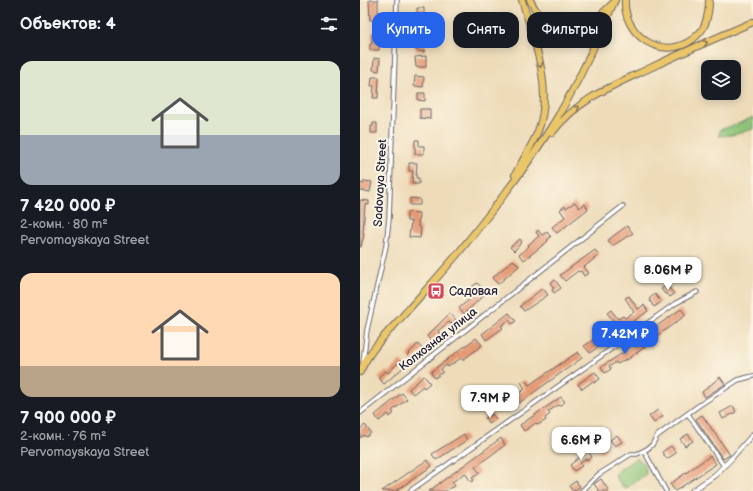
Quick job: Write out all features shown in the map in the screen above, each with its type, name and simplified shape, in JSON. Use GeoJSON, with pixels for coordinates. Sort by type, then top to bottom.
{"type":"FeatureCollection","features":[{"type":"Feature","properties":{"kind":"main road"},"geometry":{"type":"LineString","coordinates":[[504,196],[538,131],[544,104],[544,81],[522,0]]}},
{"type":"Feature","properties":{"kind":"main road"},"geometry":{"type":"LineString","coordinates":[[530,0],[535,10],[542,18],[552,25],[562,28],[580,27],[592,22],[615,1]]}},
{"type":"Feature","properties":{"kind":"main road"},"geometry":{"type":"LineString","coordinates":[[625,0],[624,10],[628,22],[635,33],[646,42],[658,47],[668,48],[680,46],[689,42],[698,35],[705,26],[709,12],[709,0]]}},
{"type":"Feature","properties":{"kind":"main road"},"geometry":{"type":"LineString","coordinates":[[360,372],[377,344],[458,252],[504,196],[550,130],[572,92],[615,1]]}},
{"type":"Feature","properties":{"kind":"main road"},"geometry":{"type":"LineString","coordinates":[[515,180],[559,123],[572,110],[596,94],[688,50],[753,22]]}},
{"type":"Feature","properties":{"kind":"street","name":"Sadovaya Street"},"geometry":{"type":"LineString","coordinates":[[363,365],[367,330],[386,246],[389,219],[397,0]]}},
{"type":"Feature","properties":{"kind":"street","name":"Колхозная улица"},"geometry":{"type":"LineString","coordinates":[[360,413],[623,206]]}},
{"type":"Feature","properties":{"kind":"street"},"geometry":{"type":"LineString","coordinates":[[410,491],[676,303],[697,292]]}},
{"type":"Feature","properties":{"kind":"street"},"geometry":{"type":"LineString","coordinates":[[582,491],[598,475],[631,454],[638,454],[644,451],[652,445],[657,436],[738,380],[753,376]]}},
{"type":"Feature","properties":{"kind":"street"},"geometry":{"type":"LineString","coordinates":[[688,414],[724,466]]}},
{"type":"Feature","properties":{"kind":"street"},"geometry":{"type":"LineString","coordinates":[[692,491],[724,466],[753,434]]}},
{"type":"Feature","properties":{"kind":"street"},"geometry":{"type":"LineString","coordinates":[[644,451],[666,491]]}},
{"type":"Feature","properties":{"kind":"green space"},"geometry":{"type":"Polygon","coordinates":[[[753,117],[753,129],[732,135],[719,136],[720,130],[753,117]]]}},
{"type":"Feature","properties":{"kind":"green space"},"geometry":{"type":"Polygon","coordinates":[[[636,458],[644,464],[646,474],[628,487],[623,487],[616,478],[615,473],[636,458]]]}},
{"type":"Feature","properties":{"kind":"building"},"geometry":{"type":"Polygon","coordinates":[[[369,0],[378,0],[378,12],[372,12],[372,20],[370,20],[369,0]]]}},
{"type":"Feature","properties":{"kind":"building"},"geometry":{"type":"Polygon","coordinates":[[[417,8],[424,8],[424,12],[417,12],[417,8]]]}},
{"type":"Feature","properties":{"kind":"building"},"geometry":{"type":"Polygon","coordinates":[[[370,44],[372,44],[372,48],[379,48],[379,50],[370,50],[370,44]]]}},
{"type":"Feature","properties":{"kind":"building"},"geometry":{"type":"Polygon","coordinates":[[[415,48],[425,48],[424,52],[415,50],[415,48]]]}},
{"type":"Feature","properties":{"kind":"building"},"geometry":{"type":"Polygon","coordinates":[[[426,56],[426,67],[416,67],[415,57],[426,56]]]}},
{"type":"Feature","properties":{"kind":"building"},"geometry":{"type":"Polygon","coordinates":[[[374,58],[380,59],[379,71],[373,70],[374,58]]]}},
{"type":"Feature","properties":{"kind":"building"},"geometry":{"type":"Polygon","coordinates":[[[415,76],[424,77],[423,87],[414,86],[415,76]]]}},
{"type":"Feature","properties":{"kind":"building"},"geometry":{"type":"Polygon","coordinates":[[[372,77],[379,77],[378,98],[373,98],[374,86],[371,86],[372,77]]]}},
{"type":"Feature","properties":{"kind":"building"},"geometry":{"type":"Polygon","coordinates":[[[418,93],[425,93],[425,101],[418,100],[418,93]]]}},
{"type":"Feature","properties":{"kind":"building"},"geometry":{"type":"Polygon","coordinates":[[[420,109],[430,109],[430,119],[420,118],[420,109]]]}},
{"type":"Feature","properties":{"kind":"building"},"geometry":{"type":"Polygon","coordinates":[[[373,123],[377,123],[377,133],[371,133],[371,126],[373,126],[373,123]]]}},
{"type":"Feature","properties":{"kind":"building"},"geometry":{"type":"Polygon","coordinates":[[[415,140],[419,140],[419,146],[424,146],[424,154],[415,154],[415,140]]]}},
{"type":"Feature","properties":{"kind":"building"},"geometry":{"type":"Polygon","coordinates":[[[409,163],[417,163],[416,178],[419,178],[419,184],[412,184],[413,171],[409,171],[409,163]]]}},
{"type":"Feature","properties":{"kind":"building"},"geometry":{"type":"Polygon","coordinates":[[[364,181],[372,182],[370,192],[360,190],[360,183],[364,184],[364,181]]]}},
{"type":"Feature","properties":{"kind":"building"},"geometry":{"type":"Polygon","coordinates":[[[410,198],[420,199],[420,205],[410,205],[410,198]]]}},
{"type":"Feature","properties":{"kind":"building"},"geometry":{"type":"Polygon","coordinates":[[[360,200],[369,201],[369,205],[365,204],[364,234],[361,247],[360,247],[360,200]]]}},
{"type":"Feature","properties":{"kind":"building"},"geometry":{"type":"Polygon","coordinates":[[[575,202],[579,208],[585,204],[588,209],[557,233],[552,227],[565,217],[560,210],[575,202]]]}},
{"type":"Feature","properties":{"kind":"building"},"geometry":{"type":"Polygon","coordinates":[[[407,212],[419,213],[418,227],[421,228],[420,238],[409,237],[411,221],[407,221],[407,212]]]}},
{"type":"Feature","properties":{"kind":"building"},"geometry":{"type":"Polygon","coordinates":[[[627,226],[633,233],[612,246],[608,240],[627,226]]]}},
{"type":"Feature","properties":{"kind":"building"},"geometry":{"type":"Polygon","coordinates":[[[538,230],[542,235],[547,232],[551,237],[524,260],[519,255],[539,236],[536,232],[538,230]]]}},
{"type":"Feature","properties":{"kind":"building"},"geometry":{"type":"Polygon","coordinates":[[[520,239],[522,242],[514,251],[510,247],[520,239]]]}},
{"type":"Feature","properties":{"kind":"building"},"geometry":{"type":"Polygon","coordinates":[[[595,250],[599,255],[584,267],[589,273],[584,276],[581,271],[578,271],[565,281],[560,275],[595,250]]]}},
{"type":"Feature","properties":{"kind":"building"},"geometry":{"type":"Polygon","coordinates":[[[513,260],[519,266],[498,284],[492,278],[513,260]]]}},
{"type":"Feature","properties":{"kind":"building"},"geometry":{"type":"Polygon","coordinates":[[[555,280],[561,288],[554,293],[552,290],[554,288],[550,283],[555,280]]]}},
{"type":"Feature","properties":{"kind":"building"},"geometry":{"type":"Polygon","coordinates":[[[477,283],[487,292],[464,314],[459,308],[477,293],[472,287],[477,283]]]}},
{"type":"Feature","properties":{"kind":"building"},"geometry":{"type":"Polygon","coordinates":[[[667,285],[674,294],[670,297],[661,289],[667,285]]]}},
{"type":"Feature","properties":{"kind":"building"},"geometry":{"type":"Polygon","coordinates":[[[543,288],[548,295],[524,311],[520,306],[543,288]]]}},
{"type":"Feature","properties":{"kind":"building"},"geometry":{"type":"Polygon","coordinates":[[[655,294],[661,302],[654,307],[649,299],[655,294]]]}},
{"type":"Feature","properties":{"kind":"building"},"geometry":{"type":"Polygon","coordinates":[[[629,296],[638,309],[644,305],[648,311],[625,327],[623,323],[616,328],[619,331],[590,353],[584,346],[607,331],[604,327],[613,320],[607,313],[611,310],[618,319],[623,316],[625,318],[634,312],[625,298],[629,296]]]}},
{"type":"Feature","properties":{"kind":"building"},"geometry":{"type":"Polygon","coordinates":[[[681,309],[686,315],[654,338],[655,340],[652,342],[648,335],[652,332],[651,330],[681,309]]]}},
{"type":"Feature","properties":{"kind":"building"},"geometry":{"type":"Polygon","coordinates":[[[450,313],[456,320],[451,324],[449,322],[438,331],[440,334],[431,341],[427,336],[450,313]]]}},
{"type":"Feature","properties":{"kind":"building"},"geometry":{"type":"Polygon","coordinates":[[[509,313],[516,321],[512,324],[509,320],[501,326],[503,328],[486,340],[482,334],[509,313]]]}},
{"type":"Feature","properties":{"kind":"building"},"geometry":{"type":"Polygon","coordinates":[[[476,338],[482,345],[463,360],[461,358],[448,367],[447,365],[441,369],[443,372],[435,378],[431,373],[433,370],[476,338]]]}},
{"type":"Feature","properties":{"kind":"building"},"geometry":{"type":"Polygon","coordinates":[[[641,339],[646,346],[627,360],[626,359],[618,364],[616,362],[609,367],[611,369],[605,373],[601,367],[641,339]]]}},
{"type":"Feature","properties":{"kind":"building"},"geometry":{"type":"Polygon","coordinates":[[[418,344],[423,350],[412,360],[407,355],[418,344]]]}},
{"type":"Feature","properties":{"kind":"building"},"geometry":{"type":"Polygon","coordinates":[[[578,352],[582,358],[519,403],[516,400],[514,401],[509,394],[512,392],[515,396],[525,389],[521,382],[525,380],[529,385],[578,352]]]}},
{"type":"Feature","properties":{"kind":"building"},"geometry":{"type":"Polygon","coordinates":[[[400,361],[405,366],[384,384],[378,377],[386,371],[388,373],[400,361]]]}},
{"type":"Feature","properties":{"kind":"building"},"geometry":{"type":"Polygon","coordinates":[[[595,372],[600,379],[594,383],[593,381],[582,389],[578,384],[595,372]]]}},
{"type":"Feature","properties":{"kind":"building"},"geometry":{"type":"Polygon","coordinates":[[[424,376],[430,383],[424,388],[423,386],[413,394],[409,389],[424,376]]]}},
{"type":"Feature","properties":{"kind":"building"},"geometry":{"type":"Polygon","coordinates":[[[720,377],[725,384],[705,397],[702,392],[720,377]]]}},
{"type":"Feature","properties":{"kind":"building"},"geometry":{"type":"Polygon","coordinates":[[[402,393],[407,399],[392,411],[394,413],[390,417],[388,414],[379,421],[375,415],[402,393]]]}},
{"type":"Feature","properties":{"kind":"building"},"geometry":{"type":"Polygon","coordinates":[[[561,397],[565,402],[548,412],[550,414],[545,418],[546,420],[538,425],[536,423],[524,431],[520,425],[561,397]]]}},
{"type":"Feature","properties":{"kind":"building"},"geometry":{"type":"Polygon","coordinates":[[[733,406],[736,412],[723,419],[720,413],[733,406]]]}},
{"type":"Feature","properties":{"kind":"building"},"geometry":{"type":"Polygon","coordinates":[[[658,410],[663,416],[654,423],[649,416],[658,410]]]}},
{"type":"Feature","properties":{"kind":"building"},"geometry":{"type":"Polygon","coordinates":[[[492,414],[496,419],[489,424],[485,418],[492,414]]]}},
{"type":"Feature","properties":{"kind":"building"},"geometry":{"type":"Polygon","coordinates":[[[702,415],[730,455],[723,459],[696,419],[702,415]]]}},
{"type":"Feature","properties":{"kind":"building"},"geometry":{"type":"Polygon","coordinates":[[[365,425],[371,433],[366,437],[364,435],[360,438],[360,429],[365,425]]]}},
{"type":"Feature","properties":{"kind":"building"},"geometry":{"type":"Polygon","coordinates":[[[464,434],[467,440],[436,460],[432,454],[464,434]]]}},
{"type":"Feature","properties":{"kind":"building"},"geometry":{"type":"Polygon","coordinates":[[[688,434],[693,441],[685,446],[680,439],[688,434]]]}},
{"type":"Feature","properties":{"kind":"building"},"geometry":{"type":"Polygon","coordinates":[[[617,435],[622,442],[615,446],[610,440],[617,435]]]}},
{"type":"Feature","properties":{"kind":"building"},"geometry":{"type":"Polygon","coordinates":[[[501,438],[505,445],[475,467],[480,473],[472,478],[474,480],[471,482],[465,473],[452,482],[455,486],[446,491],[429,491],[501,438]]]}},
{"type":"Feature","properties":{"kind":"building"},"geometry":{"type":"Polygon","coordinates":[[[604,440],[606,443],[603,445],[606,449],[601,453],[596,446],[604,440]]]}},
{"type":"Feature","properties":{"kind":"building"},"geometry":{"type":"Polygon","coordinates":[[[671,446],[676,453],[667,459],[662,452],[671,446]]]}},
{"type":"Feature","properties":{"kind":"building"},"geometry":{"type":"Polygon","coordinates":[[[588,451],[592,457],[580,463],[582,466],[574,471],[570,465],[588,451]]]}},
{"type":"Feature","properties":{"kind":"building"},"geometry":{"type":"Polygon","coordinates":[[[710,456],[716,464],[675,491],[670,484],[710,456]]]}},
{"type":"Feature","properties":{"kind":"building"},"geometry":{"type":"Polygon","coordinates":[[[427,460],[432,466],[397,490],[398,491],[382,491],[427,460]]]}},
{"type":"Feature","properties":{"kind":"building"},"geometry":{"type":"Polygon","coordinates":[[[601,479],[609,491],[599,491],[594,484],[601,479]]]}},
{"type":"Feature","properties":{"kind":"building"},"geometry":{"type":"Polygon","coordinates":[[[576,481],[580,487],[573,491],[569,486],[576,481]]]}},
{"type":"Feature","properties":{"kind":"place","name":"Садовая"},"geometry":{"type":"Point","coordinates":[436,291]}}]}
